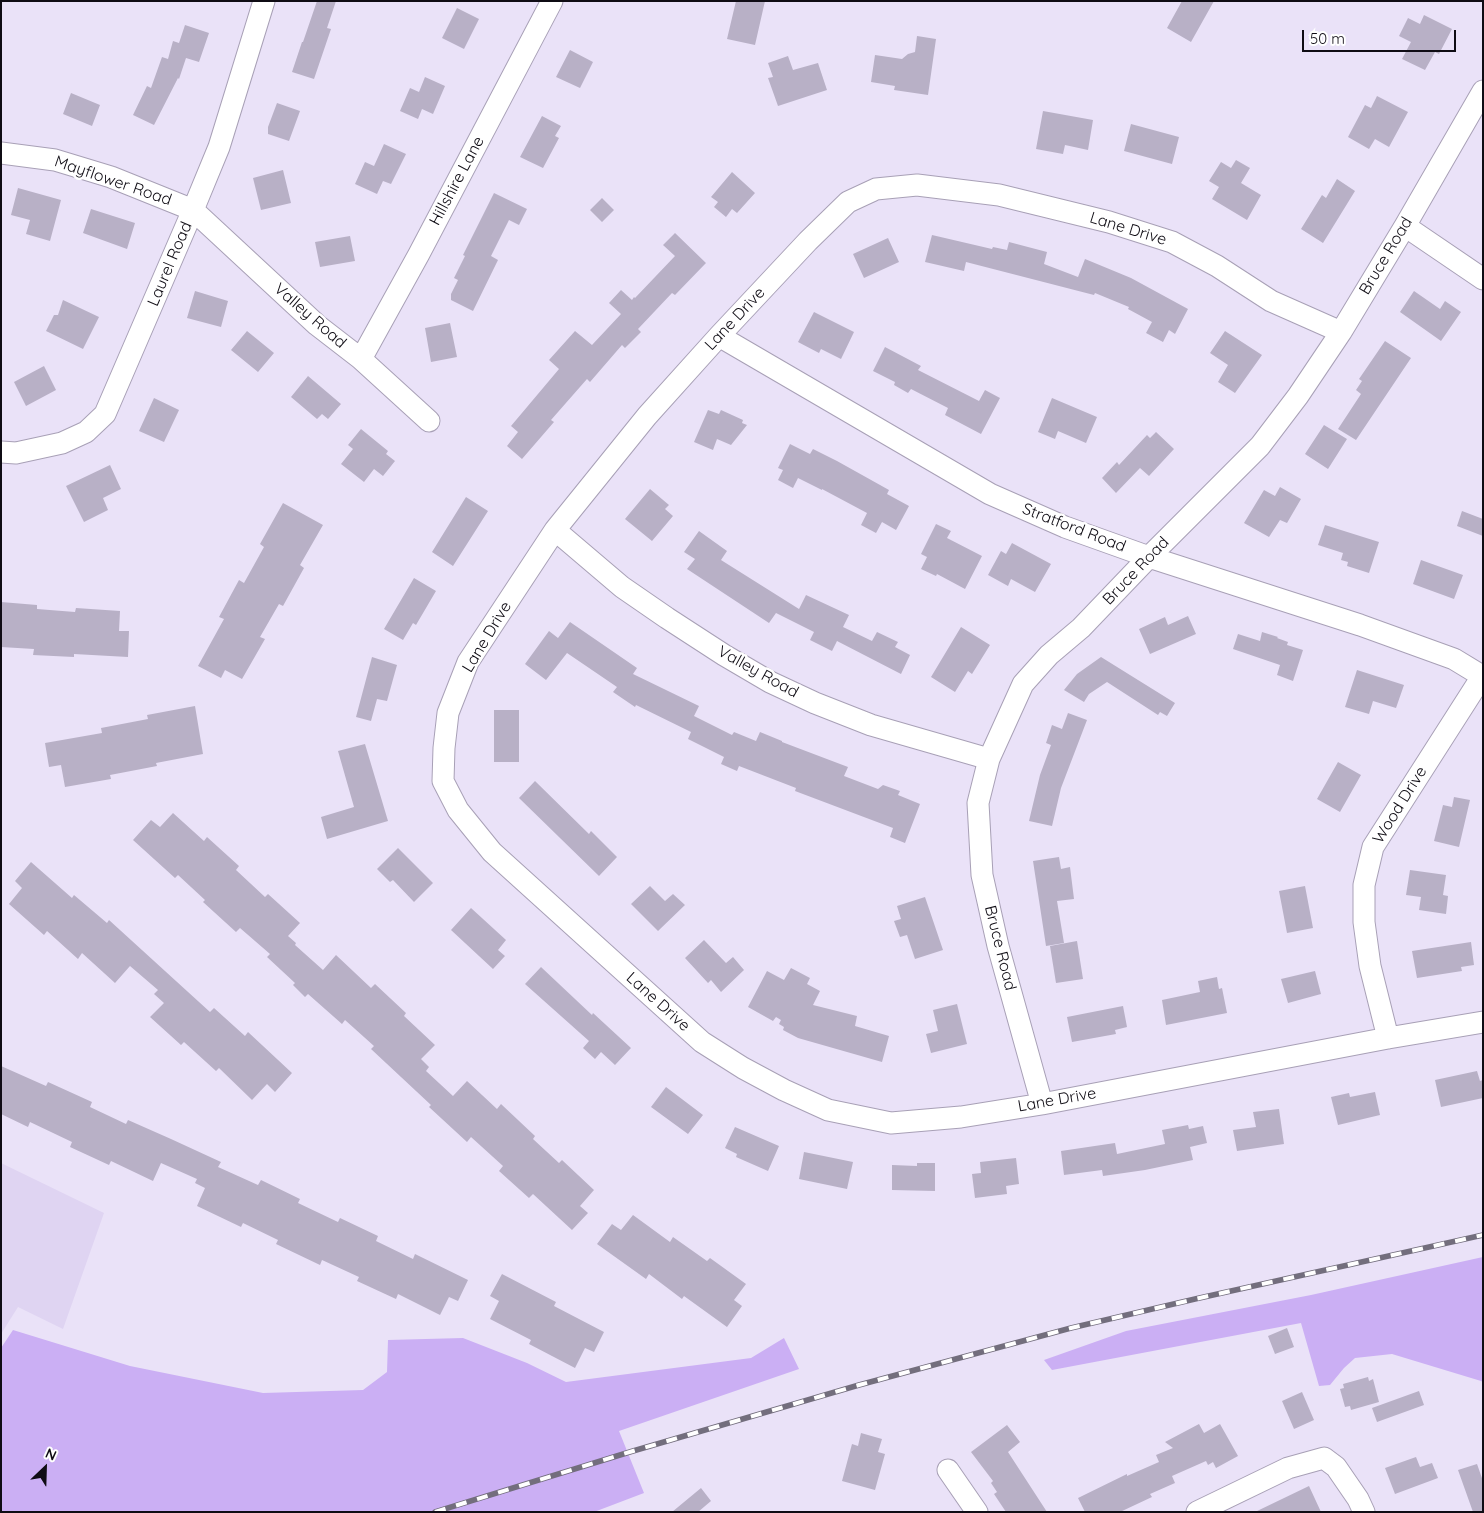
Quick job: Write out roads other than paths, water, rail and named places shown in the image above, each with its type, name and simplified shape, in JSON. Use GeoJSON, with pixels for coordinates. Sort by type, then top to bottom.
{"type":"FeatureCollection","features":[{"type":"Feature","properties":{"kind":"street","name":"Laurel Road"},"geometry":{"type":"LineString","coordinates":[[1,452],[16,453],[62,443],[86,432],[105,414],[219,147],[264,1]]}},
{"type":"Feature","properties":{"kind":"street","name":"Hillshire Lane"},"geometry":{"type":"LineString","coordinates":[[361,360],[552,1]]}},
{"type":"Feature","properties":{"kind":"street","name":"Bruce Road"},"geometry":{"type":"LineString","coordinates":[[1042,1104],[998,946],[982,875],[978,803],[989,759],[1023,684],[1050,655],[1081,628],[1260,446],[1298,396],[1341,332],[1483,91]]}},
{"type":"Feature","properties":{"kind":"street","name":"Mayflower Road"},"geometry":{"type":"LineString","coordinates":[[1,153],[55,160],[111,177],[193,210]]}},
{"type":"Feature","properties":{"kind":"street","name":"Lane Drive"},"geometry":{"type":"LineString","coordinates":[[1341,332],[1271,301],[1217,266],[1172,242],[1109,222],[998,195],[917,185],[876,189],[848,202],[808,241],[647,416],[555,530],[468,662],[448,712],[443,781],[458,810],[492,852],[702,1042],[743,1068],[784,1090],[828,1110],[891,1123],[961,1116],[1042,1104],[1388,1038],[1483,1022]]}},
{"type":"Feature","properties":{"kind":"street","name":"Valley Road"},"geometry":{"type":"LineString","coordinates":[[193,210],[317,325],[361,360],[428,421]]}},
{"type":"Feature","properties":{"kind":"street"},"geometry":{"type":"LineString","coordinates":[[1405,226],[1483,279]]}},
{"type":"Feature","properties":{"kind":"street","name":"Stratford Road"},"geometry":{"type":"LineString","coordinates":[[719,336],[990,494],[1065,527],[1149,557],[1360,625],[1454,659],[1483,676]]}},
{"type":"Feature","properties":{"kind":"street","name":"Valley Road"},"geometry":{"type":"LineString","coordinates":[[555,530],[622,587],[724,655],[770,682],[815,703],[871,725],[989,759]]}},
{"type":"Feature","properties":{"kind":"street","name":"Wood Drive"},"geometry":{"type":"LineString","coordinates":[[1388,1038],[1370,966],[1364,922],[1364,885],[1373,848],[1483,676]]}},
{"type":"Feature","properties":{"kind":"street"},"geometry":{"type":"LineString","coordinates":[[1197,1512],[1288,1468],[1324,1458],[1336,1467],[1358,1499],[1364,1512]]}},
{"type":"Feature","properties":{"kind":"street"},"geometry":{"type":"LineString","coordinates":[[948,1470],[977,1512]]}},
{"type":"Feature","properties":{"kind":"railway"},"geometry":{"type":"LineString","coordinates":[[435,1512],[633,1451],[859,1385],[1071,1328],[1483,1235]]}}]}
